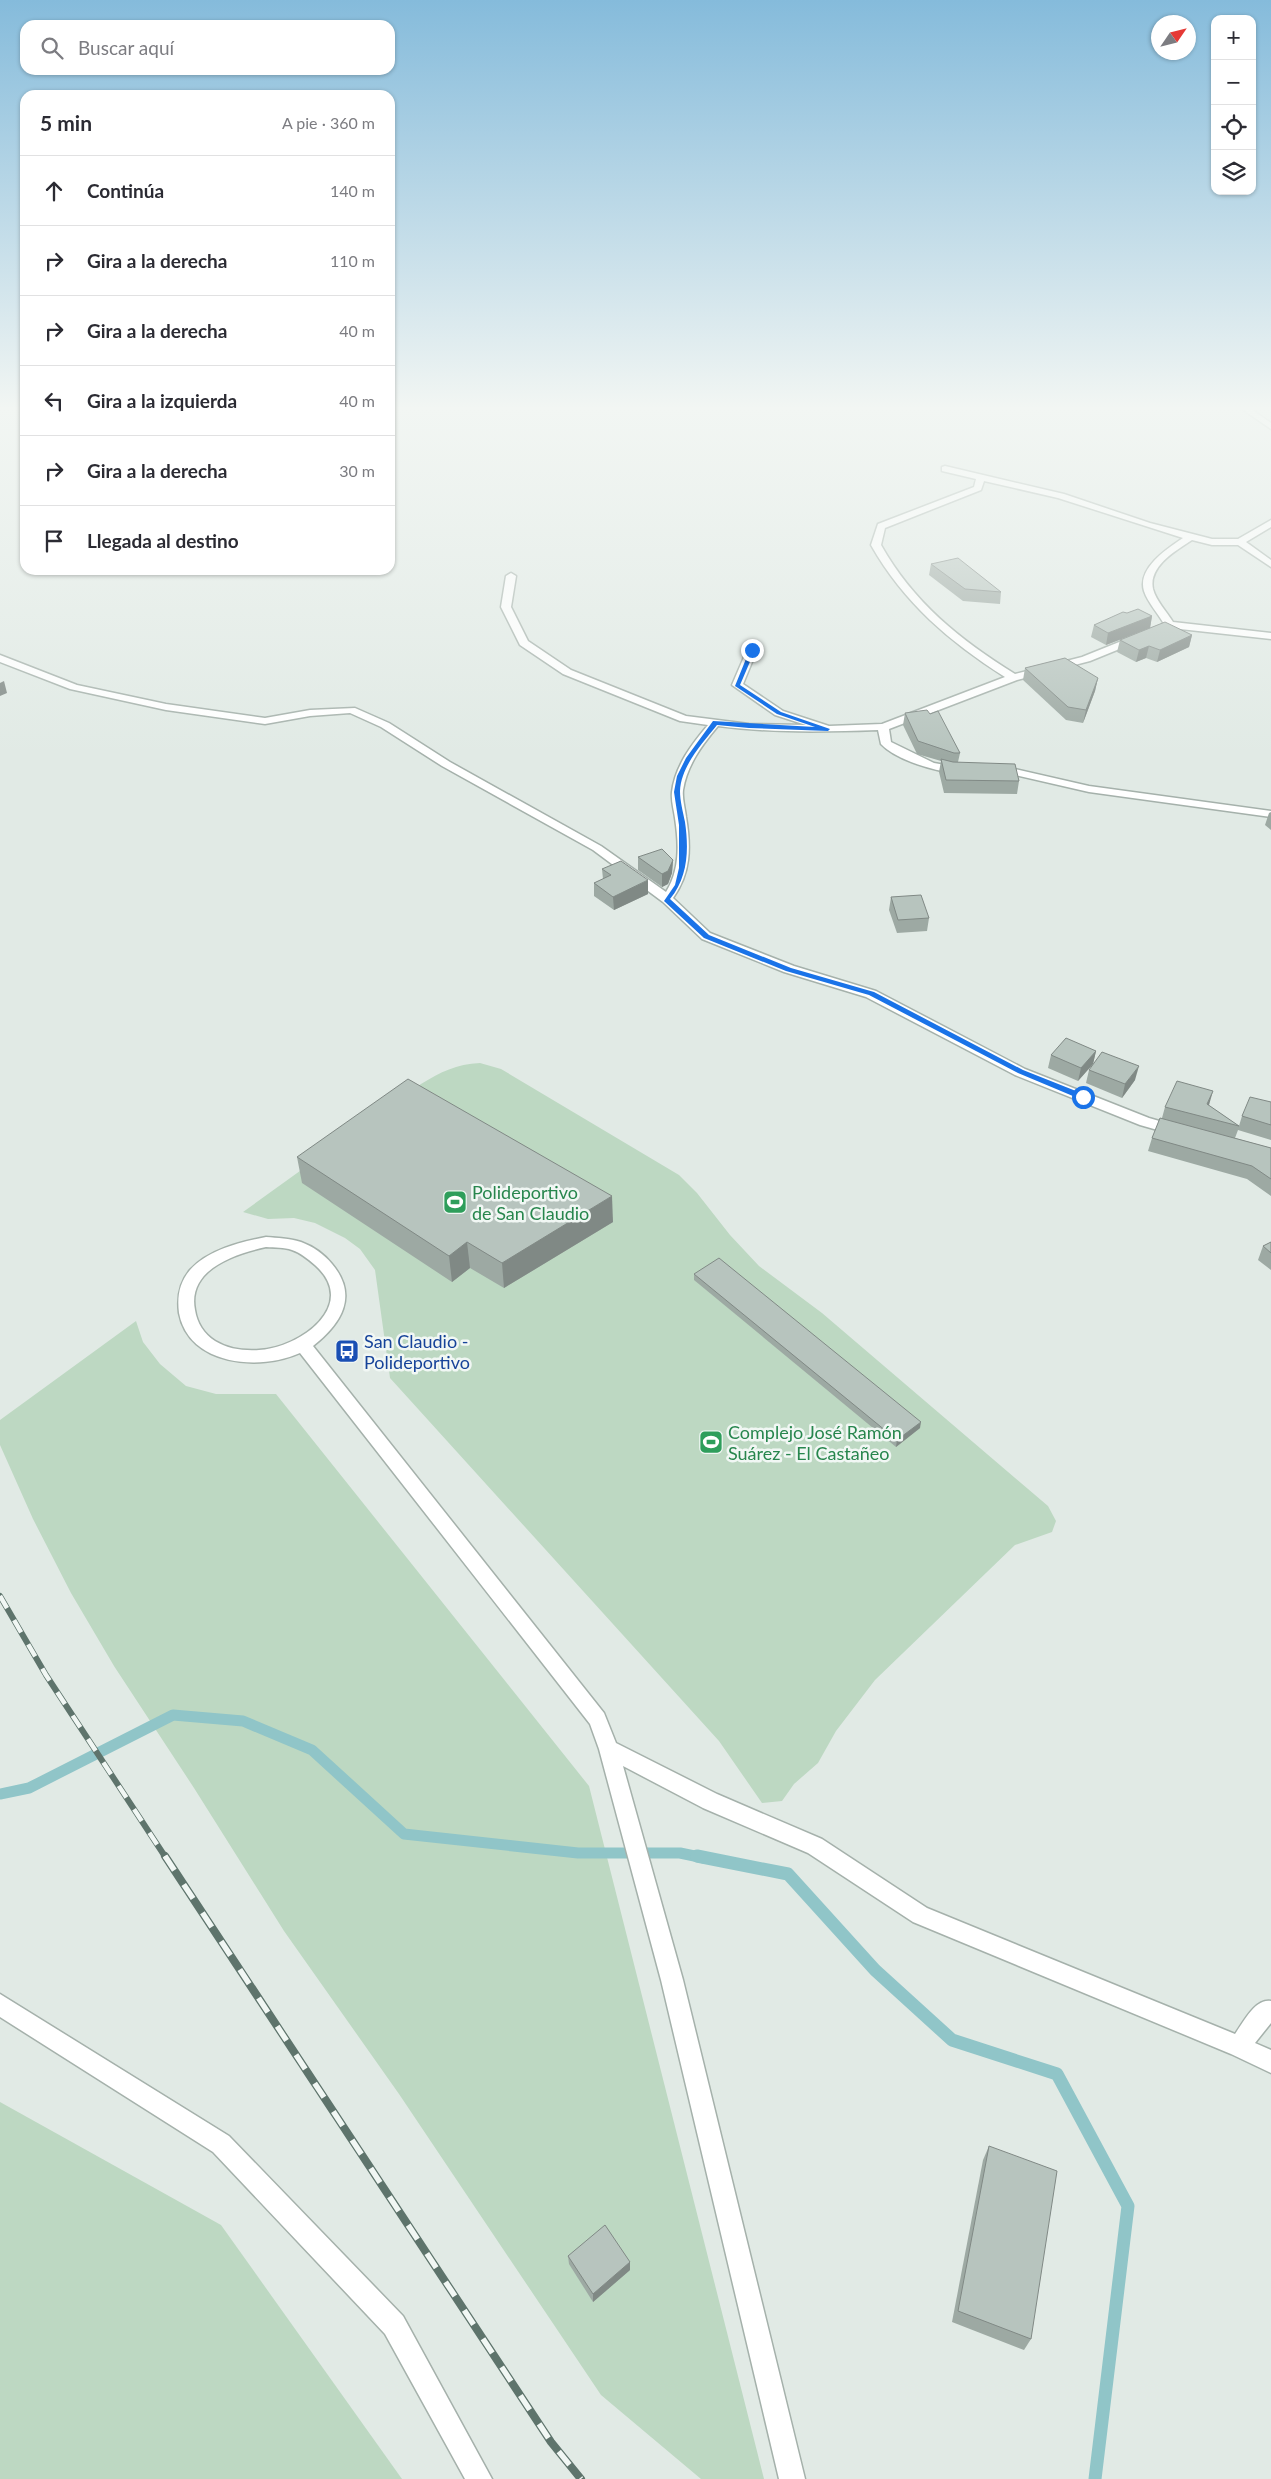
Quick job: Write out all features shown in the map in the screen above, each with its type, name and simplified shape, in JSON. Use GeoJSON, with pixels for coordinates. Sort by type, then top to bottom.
{"type":"FeatureCollection","features":[{"type":"Feature","properties":{"kind":"street"},"geometry":{"type":"LineString","coordinates":[[884,525],[881,526],[876,545],[887,568],[931,619],[955,639],[1013,678]]}},
{"type":"Feature","properties":{"kind":"street"},"geometry":{"type":"LineString","coordinates":[[1146,525],[1212,542],[1240,542],[1268,525]]}},
{"type":"Feature","properties":{"kind":"street"},"geometry":{"type":"LineString","coordinates":[[1170,625],[1148,588],[1151,570],[1174,548],[1191,537]]}},
{"type":"Feature","properties":{"kind":"street"},"geometry":{"type":"LineString","coordinates":[[1240,542],[1271,564]]}},
{"type":"Feature","properties":{"kind":"street"},"geometry":{"type":"LineString","coordinates":[[511,576],[506,607],[524,644],[576,675],[684,719],[749,726],[828,729],[884,727],[1013,678],[1086,659],[1170,625],[1271,636]]}},
{"type":"Feature","properties":{"kind":"street"},"geometry":{"type":"LineString","coordinates":[[752,650],[737,685],[779,713],[828,729]]}},
{"type":"Feature","properties":{"kind":"street"},"geometry":{"type":"LineString","coordinates":[[0,658],[74,687],[176,708],[265,721],[310,713],[351,710],[385,725],[446,764],[597,848],[667,899],[706,936],[789,969],[871,994],[1020,1072],[1145,1122],[1189,1134]]}},
{"type":"Feature","properties":{"kind":"street"},"geometry":{"type":"LineString","coordinates":[[667,899],[678,886],[682,868],[682,825],[677,792],[680,776],[689,758],[715,723]]}},
{"type":"Feature","properties":{"kind":"street"},"geometry":{"type":"LineString","coordinates":[[884,727],[886,744],[915,760],[951,770],[969,770]]}},
{"type":"Feature","properties":{"kind":"street"},"geometry":{"type":"LineString","coordinates":[[987,770],[1006,770],[1089,790],[1271,814]]}},
{"type":"Feature","properties":{"kind":"street"},"geometry":{"type":"LineString","coordinates":[[266,1242],[290,1244],[309,1252],[328,1266],[337,1282],[338,1301],[332,1316],[303,1345],[264,1356],[247,1356],[225,1352],[204,1342],[192,1328],[186,1311],[185,1296],[190,1284],[214,1259],[246,1246],[266,1242]]}},
{"type":"Feature","properties":{"kind":"street"},"geometry":{"type":"LineString","coordinates":[[303,1345],[597,1719],[631,1830],[674,1990],[792,2479]]}},
{"type":"Feature","properties":{"kind":"street"},"geometry":{"type":"LineString","coordinates":[[608,1750],[710,1800],[815,1846],[920,1915],[1239,2046],[1271,2062]]}},
{"type":"Feature","properties":{"kind":"street"},"geometry":{"type":"LineString","coordinates":[[0,2005],[221,2144],[394,2325],[479,2479]]}},
{"type":"Feature","properties":{"kind":"street"},"geometry":{"type":"LineString","coordinates":[[1239,2046],[1266,2011],[1271,2012]]}},
{"type":"Feature","properties":{"kind":"green space","name":"Complejo José Ramón Suárez - El Castañeo"},"geometry":{"type":"Polygon","coordinates":[[[480,1063],[501,1069],[679,1175],[697,1193],[730,1235],[759,1266],[822,1313],[1048,1506],[1056,1521],[1052,1532],[1015,1545],[875,1680],[836,1731],[818,1763],[794,1784],[782,1801],[762,1803],[719,1741],[390,1378],[375,1270],[360,1249],[345,1238],[315,1223],[294,1218],[268,1219],[243,1212],[421,1084],[449,1069],[480,1063]]]}},
{"type":"Feature","properties":{"kind":"green space"},"geometry":{"type":"Polygon","coordinates":[[[136,1321],[143,1342],[160,1364],[186,1386],[216,1394],[276,1394],[589,1786],[764,2479],[701,2479],[601,2395],[399,2094],[284,1931],[114,1666],[71,1593],[33,1519],[0,1445],[0,1420],[136,1321]]]}},
{"type":"Feature","properties":{"kind":"green space"},"geometry":{"type":"Polygon","coordinates":[[[0,2102],[221,2225],[402,2479],[0,2479],[0,2102]]]}},
{"type":"Feature","properties":{"kind":"building"},"geometry":{"type":"Polygon","coordinates":[[[958,558],[1001,592],[965,589],[931,564],[958,558]]]}},
{"type":"Feature","properties":{"kind":"building"},"geometry":{"type":"Polygon","coordinates":[[[1138,609],[1152,616],[1108,633],[1094,625],[1123,612],[1127,613],[1138,609]]]}},
{"type":"Feature","properties":{"kind":"building"},"geometry":{"type":"Polygon","coordinates":[[[1165,622],[1192,635],[1160,650],[1149,646],[1139,650],[1120,640],[1165,622]]]}},
{"type":"Feature","properties":{"kind":"building"},"geometry":{"type":"Polygon","coordinates":[[[1065,658],[1098,678],[1086,710],[1068,707],[1025,668],[1065,658]]]}},
{"type":"Feature","properties":{"kind":"building"},"geometry":{"type":"Polygon","coordinates":[[[927,710],[930,714],[938,711],[960,753],[954,753],[918,741],[905,713],[927,710]]]}},
{"type":"Feature","properties":{"kind":"building"},"geometry":{"type":"Polygon","coordinates":[[[941,759],[953,762],[1015,764],[1019,781],[946,780],[941,759]]]}},
{"type":"Feature","properties":{"kind":"building"},"geometry":{"type":"Polygon","coordinates":[[[662,849],[673,860],[668,871],[662,874],[638,857],[662,849]]]}},
{"type":"Feature","properties":{"kind":"building"},"geometry":{"type":"Polygon","coordinates":[[[621,861],[648,880],[613,897],[594,883],[611,875],[602,869],[621,861]]]}},
{"type":"Feature","properties":{"kind":"building"},"geometry":{"type":"Polygon","coordinates":[[[921,895],[929,918],[898,920],[891,897],[921,895]]]}},
{"type":"Feature","properties":{"kind":"building"},"geometry":{"type":"Polygon","coordinates":[[[1066,1038],[1096,1051],[1081,1068],[1051,1055],[1066,1038]]]}},
{"type":"Feature","properties":{"kind":"building"},"geometry":{"type":"Polygon","coordinates":[[[1102,1052],[1139,1066],[1125,1084],[1089,1070],[1102,1052]]]}},
{"type":"Feature","properties":{"kind":"building","name":"Polideportivo de San Claudio"},"geometry":{"type":"Polygon","coordinates":[[[408,1079],[612,1196],[502,1263],[467,1242],[449,1256],[297,1157],[408,1079]]]}},
{"type":"Feature","properties":{"kind":"building"},"geometry":{"type":"Polygon","coordinates":[[[1177,1081],[1213,1091],[1207,1104],[1239,1126],[1165,1107],[1177,1081]]]}},
{"type":"Feature","properties":{"kind":"building"},"geometry":{"type":"Polygon","coordinates":[[[1250,1097],[1271,1102],[1271,1125],[1242,1116],[1250,1097]]]}},
{"type":"Feature","properties":{"kind":"building"},"geometry":{"type":"Polygon","coordinates":[[[1160,1118],[1271,1148],[1271,1179],[1252,1166],[1152,1138],[1160,1118]]]}},
{"type":"Feature","properties":{"kind":"building"},"geometry":{"type":"Polygon","coordinates":[[[1271,1242],[1271,1253],[1263,1246],[1271,1242]]]}},
{"type":"Feature","properties":{"kind":"building"},"geometry":{"type":"Polygon","coordinates":[[[719,1258],[921,1422],[897,1440],[694,1274],[719,1258]]]}},
{"type":"Feature","properties":{"kind":"building"},"geometry":{"type":"Polygon","coordinates":[[[989,2146],[1057,2171],[1031,2339],[958,2311],[989,2146]]]}},
{"type":"Feature","properties":{"kind":"building"},"geometry":{"type":"Polygon","coordinates":[[[605,2225],[630,2262],[593,2294],[568,2256],[605,2225]]]}},
{"type":"Feature","properties":{"kind":"waterway"},"geometry":{"type":"LineString","coordinates":[[0,1794],[29,1788],[173,1715],[243,1721],[312,1750],[404,1834],[578,1853],[680,1853],[704,1858]]}},
{"type":"Feature","properties":{"kind":"waterway"},"geometry":{"type":"LineString","coordinates":[[697,1856],[788,1874],[875,1970],[952,2040],[1057,2074],[1128,2206],[1095,2479]]}},
{"type":"Feature","properties":{"kind":"railway"},"geometry":{"type":"LineString","coordinates":[[0,1596],[46,1675],[166,1858]]}},
{"type":"Feature","properties":{"kind":"railway"},"geometry":{"type":"LineString","coordinates":[[165,1856],[551,2442],[581,2479]]}},
{"type":"Feature","properties":{"kind":"place","name":"Polideportivo de San Claudio"},"geometry":{"type":"Point","coordinates":[455,1202]}},
{"type":"Feature","properties":{"kind":"place","name":"San Claudio - Polideportivo"},"geometry":{"type":"Point","coordinates":[347,1351]}},
{"type":"Feature","properties":{"kind":"place","name":"Complejo José Ramón Suárez - El Castañeo"},"geometry":{"type":"Point","coordinates":[711,1442]}},
{"type":"Feature","properties":{"kind":"route"},"geometry":{"type":"LineString","coordinates":[[752,650],[737,685],[779,713],[828,729],[715,723],[699,742],[680,776],[677,792],[682,825],[682,868],[678,886],[667,899],[706,936],[789,969],[838,982],[871,994],[1020,1072],[1083,1097]]}}]}
